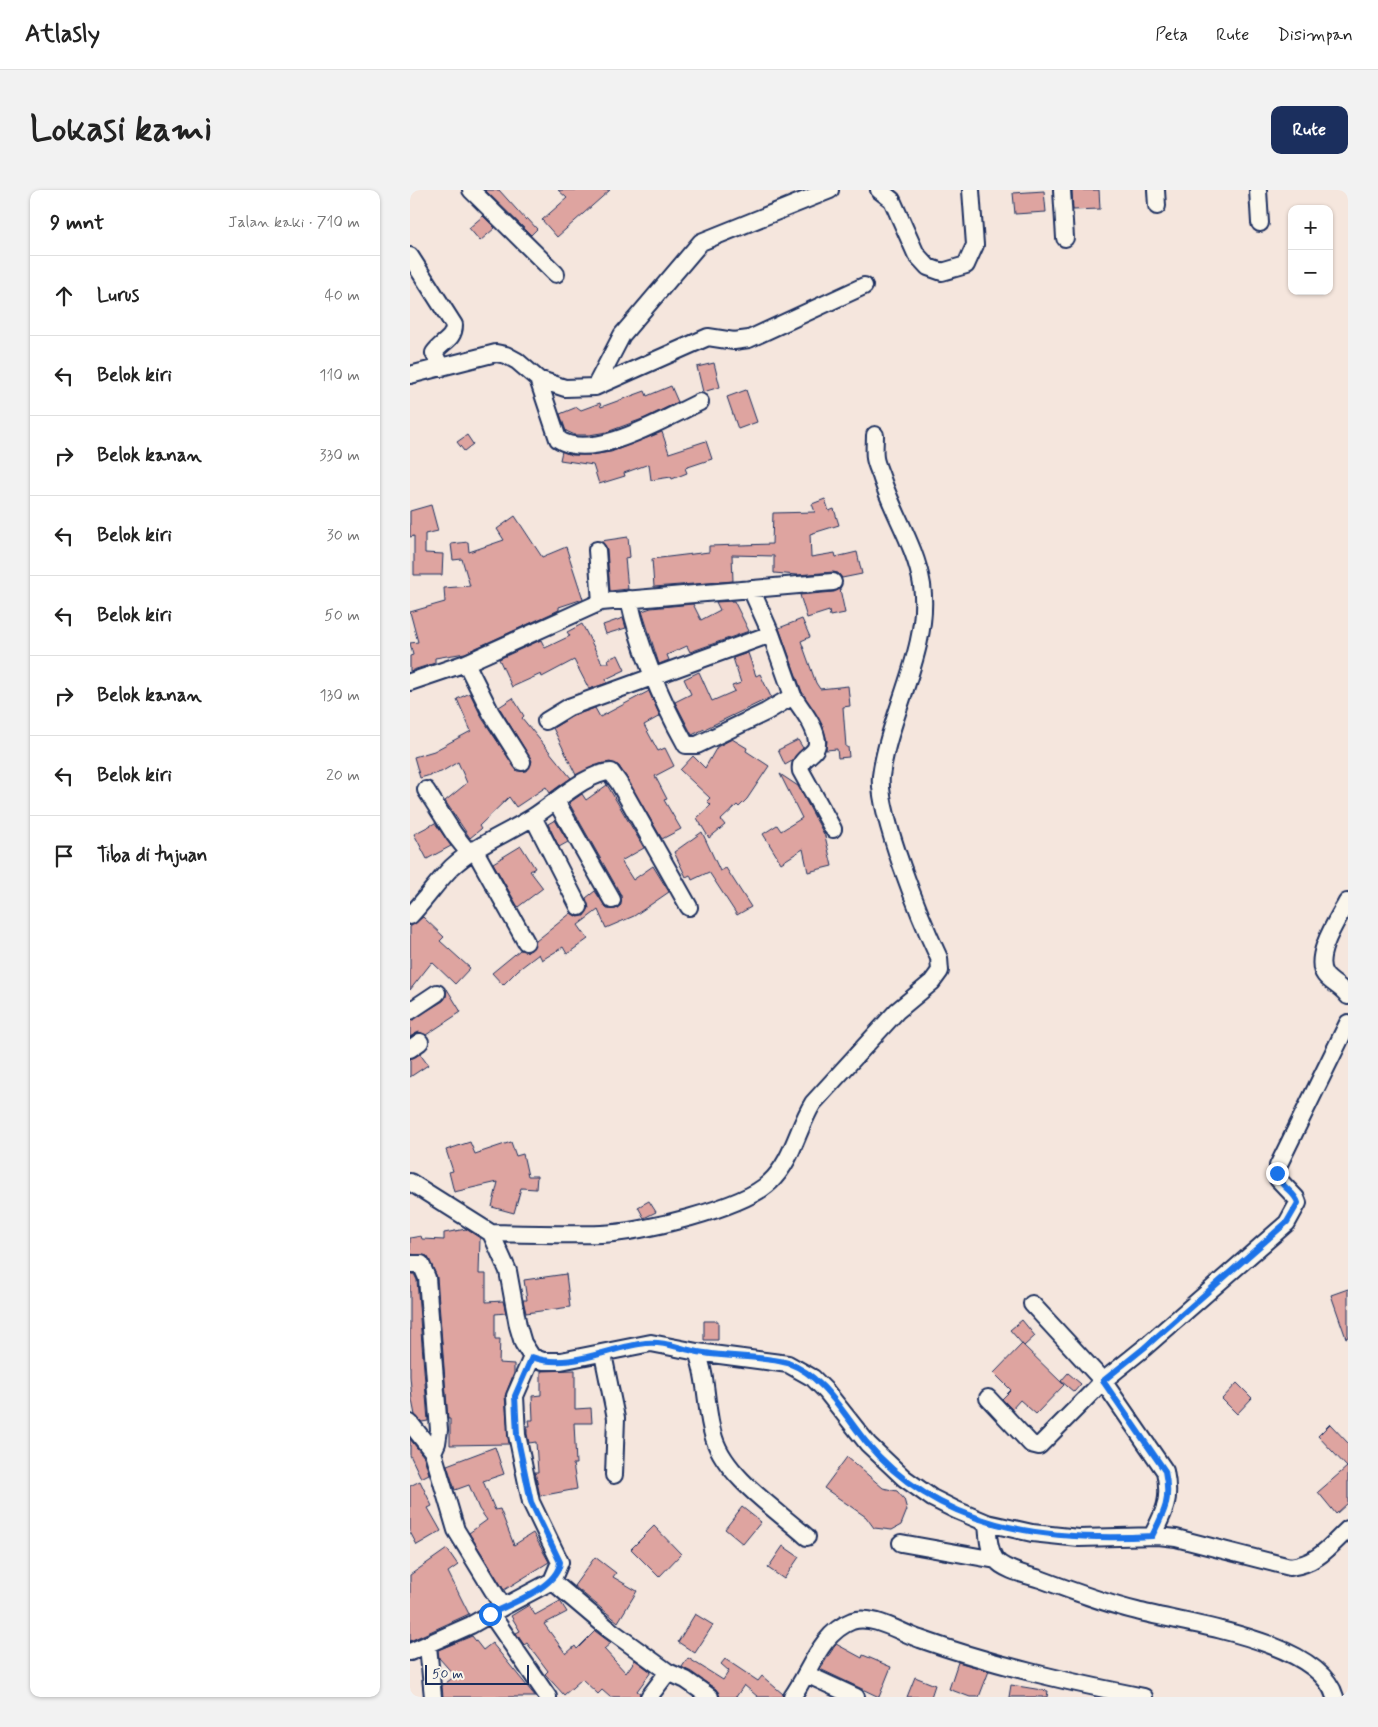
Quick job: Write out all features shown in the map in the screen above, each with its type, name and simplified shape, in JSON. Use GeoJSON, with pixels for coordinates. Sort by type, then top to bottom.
{"type":"FeatureCollection","features":[{"type":"Feature","properties":{"kind":"street"},"geometry":{"type":"LineString","coordinates":[[471,190],[556,274]]}},
{"type":"Feature","properties":{"kind":"street"},"geometry":{"type":"LineString","coordinates":[[594,387],[622,335],[701,242],[830,190]]}},
{"type":"Feature","properties":{"kind":"street"},"geometry":{"type":"LineString","coordinates":[[879,190],[892,200],[916,254],[928,268],[942,272],[966,265],[975,245],[971,190]]}},
{"type":"Feature","properties":{"kind":"street"},"geometry":{"type":"LineString","coordinates":[[1062,190],[1065,238]]}},
{"type":"Feature","properties":{"kind":"street"},"geometry":{"type":"LineString","coordinates":[[1258,190],[1260,223]]}},
{"type":"Feature","properties":{"kind":"street"},"geometry":{"type":"LineString","coordinates":[[410,256],[454,325],[454,332],[449,340],[439,345],[434,353],[441,368]]}},
{"type":"Feature","properties":{"kind":"street"},"geometry":{"type":"LineString","coordinates":[[410,375],[496,353],[511,358],[538,379],[565,388],[594,387],[708,337],[734,341],[749,339],[864,286]]}},
{"type":"Feature","properties":{"kind":"street"},"geometry":{"type":"LineString","coordinates":[[538,379],[558,440],[573,446],[600,444],[620,439],[700,402]]}},
{"type":"Feature","properties":{"kind":"street"},"geometry":{"type":"LineString","coordinates":[[410,1182],[491,1233],[612,1233],[696,1215],[752,1195],[769,1183],[787,1163],[805,1116],[813,1102],[896,1011],[932,982],[940,971],[939,958],[906,874],[882,798],[881,778],[885,755],[923,622],[922,586],[916,556],[888,497],[875,458],[875,435]]}},
{"type":"Feature","properties":{"kind":"street"},"geometry":{"type":"LineString","coordinates":[[597,550],[602,602]]}},
{"type":"Feature","properties":{"kind":"street"},"geometry":{"type":"LineString","coordinates":[[410,682],[466,663],[602,602],[833,582]]}},
{"type":"Feature","properties":{"kind":"street"},"geometry":{"type":"LineString","coordinates":[[751,590],[771,634],[793,696],[814,731],[818,743],[815,750],[802,760],[800,765],[801,771],[833,829]]}},
{"type":"Feature","properties":{"kind":"street"},"geometry":{"type":"LineString","coordinates":[[629,599],[635,627],[672,718],[686,745],[689,746],[766,712],[793,696]]}},
{"type":"Feature","properties":{"kind":"street"},"geometry":{"type":"LineString","coordinates":[[546,721],[569,707],[771,634]]}},
{"type":"Feature","properties":{"kind":"street"},"geometry":{"type":"LineString","coordinates":[[466,663],[491,713],[522,762]]}},
{"type":"Feature","properties":{"kind":"street"},"geometry":{"type":"LineString","coordinates":[[410,916],[439,881],[471,851],[532,817],[578,785],[605,772],[611,772],[689,906]]}},
{"type":"Feature","properties":{"kind":"street"},"geometry":{"type":"LineString","coordinates":[[426,790],[454,834],[471,851],[526,942]]}},
{"type":"Feature","properties":{"kind":"street"},"geometry":{"type":"LineString","coordinates":[[556,801],[612,900]]}},
{"type":"Feature","properties":{"kind":"street"},"geometry":{"type":"LineString","coordinates":[[532,817],[579,907]]}},
{"type":"Feature","properties":{"kind":"street"},"geometry":{"type":"LineString","coordinates":[[1347,902],[1322,954],[1320,966],[1325,976],[1343,989],[1348,996]]}},
{"type":"Feature","properties":{"kind":"street"},"geometry":{"type":"LineString","coordinates":[[410,1011],[437,993]]}},
{"type":"Feature","properties":{"kind":"street"},"geometry":{"type":"LineString","coordinates":[[988,1398],[1031,1444],[1039,1446],[1103,1381],[1144,1348],[1293,1216],[1298,1203],[1296,1198],[1278,1179],[1278,1166],[1348,1023]]}},
{"type":"Feature","properties":{"kind":"street"},"geometry":{"type":"LineString","coordinates":[[491,1233],[508,1271],[518,1326],[523,1343],[532,1357],[543,1361],[560,1361],[651,1343],[697,1352],[782,1362],[800,1369],[826,1390],[868,1444],[904,1478],[932,1498],[987,1523],[1032,1533],[1078,1538],[1152,1536],[1176,1538],[1290,1566],[1305,1565],[1316,1559],[1348,1528]]}},
{"type":"Feature","properties":{"kind":"street"},"geometry":{"type":"LineString","coordinates":[[410,1264],[421,1264],[427,1278],[439,1430],[437,1444],[433,1452]]}},
{"type":"Feature","properties":{"kind":"street"},"geometry":{"type":"LineString","coordinates":[[1032,1304],[1103,1381],[1165,1471],[1169,1489],[1168,1500],[1152,1536]]}},
{"type":"Feature","properties":{"kind":"street"},"geometry":{"type":"LineString","coordinates":[[697,1352],[706,1380],[713,1436],[723,1459],[744,1482],[807,1536]]}},
{"type":"Feature","properties":{"kind":"street"},"geometry":{"type":"LineString","coordinates":[[603,1354],[616,1418],[614,1475]]}},
{"type":"Feature","properties":{"kind":"street"},"geometry":{"type":"LineString","coordinates":[[410,1652],[428,1646],[552,1581],[560,1562],[531,1502],[521,1459],[515,1412],[515,1396],[532,1357]]}},
{"type":"Feature","properties":{"kind":"street"},"geometry":{"type":"LineString","coordinates":[[410,1423],[433,1452],[456,1530],[496,1611],[548,1697]]}},
{"type":"Feature","properties":{"kind":"street"},"geometry":{"type":"LineString","coordinates":[[987,1523],[990,1543],[996,1560],[1001,1565],[1136,1611],[1234,1633],[1275,1646],[1317,1671],[1333,1691],[1335,1697]]}},
{"type":"Feature","properties":{"kind":"street"},"geometry":{"type":"LineString","coordinates":[[901,1543],[996,1560]]}},
{"type":"Feature","properties":{"kind":"street"},"geometry":{"type":"LineString","coordinates":[[552,1581],[610,1630],[668,1672],[686,1680],[710,1697]]}},
{"type":"Feature","properties":{"kind":"street"},"geometry":{"type":"LineString","coordinates":[[792,1697],[832,1635],[844,1625],[854,1620],[868,1620],[963,1654],[1059,1680],[1144,1697]]}},
{"type":"Feature","properties":{"kind":"street"},"geometry":{"type":"LineString","coordinates":[[428,1646],[433,1697]]}},
{"type":"Feature","properties":{"kind":"street"},"geometry":{"type":"LineString","coordinates":[[649,1697],[668,1672]]}},
{"type":"Feature","properties":{"kind":"street"},"geometry":{"type":"LineString","coordinates":[[806,1674],[856,1697]]}},
{"type":"Feature","properties":{"kind":"building"},"geometry":{"type":"Polygon","coordinates":[[[485,190],[499,190],[526,220],[527,218],[537,229],[531,235],[485,190]]]}},
{"type":"Feature","properties":{"kind":"building"},"geometry":{"type":"Polygon","coordinates":[[[558,190],[610,190],[557,237],[542,220],[567,198],[558,190]]]}},
{"type":"Feature","properties":{"kind":"building"},"geometry":{"type":"Polygon","coordinates":[[[1072,190],[1099,190],[1100,209],[1073,210],[1072,190]]]}},
{"type":"Feature","properties":{"kind":"building"},"geometry":{"type":"Polygon","coordinates":[[[1044,191],[1046,212],[1015,214],[1013,193],[1044,191]]]}},
{"type":"Feature","properties":{"kind":"building"},"geometry":{"type":"Polygon","coordinates":[[[483,216],[495,228],[480,241],[469,228],[483,216]]]}},
{"type":"Feature","properties":{"kind":"building"},"geometry":{"type":"Polygon","coordinates":[[[714,363],[720,387],[703,392],[697,367],[714,363]]]}},
{"type":"Feature","properties":{"kind":"building"},"geometry":{"type":"Polygon","coordinates":[[[671,386],[678,402],[645,418],[607,432],[575,435],[566,431],[560,414],[577,407],[581,410],[600,403],[601,407],[645,391],[647,396],[671,386]]]}},
{"type":"Feature","properties":{"kind":"building"},"geometry":{"type":"Polygon","coordinates":[[[746,390],[757,422],[738,429],[727,397],[746,390]]]}},
{"type":"Feature","properties":{"kind":"building"},"geometry":{"type":"Polygon","coordinates":[[[662,432],[669,453],[706,441],[712,459],[685,468],[687,473],[672,479],[671,477],[651,480],[649,464],[624,473],[625,476],[599,484],[593,465],[560,460],[562,451],[572,455],[611,452],[662,432]]]}},
{"type":"Feature","properties":{"kind":"building"},"geometry":{"type":"Polygon","coordinates":[[[467,435],[473,444],[464,451],[457,442],[467,435]]]}},
{"type":"Feature","properties":{"kind":"building"},"geometry":{"type":"Polygon","coordinates":[[[825,499],[829,511],[834,509],[839,525],[810,534],[811,557],[835,553],[836,557],[857,552],[862,574],[842,578],[838,573],[833,572],[797,575],[774,573],[774,556],[732,555],[733,581],[654,587],[652,559],[709,552],[709,546],[772,544],[773,513],[815,512],[812,504],[825,499]]]}},
{"type":"Feature","properties":{"kind":"building"},"geometry":{"type":"Polygon","coordinates":[[[431,505],[438,531],[425,534],[425,553],[443,554],[442,575],[414,575],[414,536],[410,537],[410,511],[431,505]]]}},
{"type":"Feature","properties":{"kind":"building"},"geometry":{"type":"Polygon","coordinates":[[[515,516],[542,557],[566,547],[583,599],[559,607],[559,610],[465,653],[435,658],[435,663],[410,671],[410,656],[413,655],[410,643],[418,642],[410,612],[445,602],[444,588],[470,586],[462,559],[453,560],[451,544],[468,542],[469,552],[504,540],[497,529],[515,516]]]}},
{"type":"Feature","properties":{"kind":"building"},"geometry":{"type":"Polygon","coordinates":[[[628,537],[630,557],[625,558],[628,589],[610,591],[607,549],[601,541],[628,537]]]}},
{"type":"Feature","properties":{"kind":"building"},"geometry":{"type":"Polygon","coordinates":[[[840,589],[845,613],[830,616],[829,611],[807,618],[800,595],[834,592],[840,589]]]}},
{"type":"Feature","properties":{"kind":"building"},"geometry":{"type":"Polygon","coordinates":[[[734,601],[749,631],[690,652],[687,646],[667,655],[669,660],[659,664],[642,611],[651,608],[693,604],[701,620],[720,610],[716,602],[734,601]]]}},
{"type":"Feature","properties":{"kind":"building"},"geometry":{"type":"Polygon","coordinates":[[[623,618],[626,628],[606,634],[603,625],[623,618]]]}},
{"type":"Feature","properties":{"kind":"building"},"geometry":{"type":"Polygon","coordinates":[[[802,619],[810,637],[801,641],[816,683],[820,689],[848,686],[850,706],[843,707],[846,747],[848,747],[849,757],[838,758],[837,749],[826,750],[827,741],[823,727],[802,692],[779,628],[802,619]]]}},
{"type":"Feature","properties":{"kind":"building"},"geometry":{"type":"Polygon","coordinates":[[[582,624],[602,663],[609,663],[608,659],[618,655],[625,670],[606,679],[607,683],[589,689],[574,660],[542,677],[541,674],[512,687],[499,659],[541,640],[545,648],[570,636],[567,632],[582,624]]]}},
{"type":"Feature","properties":{"kind":"building"},"geometry":{"type":"Polygon","coordinates":[[[748,653],[756,676],[760,674],[771,697],[692,735],[675,702],[691,694],[684,679],[699,672],[712,701],[735,691],[732,686],[741,683],[733,658],[748,653]]]}},
{"type":"Feature","properties":{"kind":"building"},"geometry":{"type":"Polygon","coordinates":[[[649,691],[660,716],[644,725],[658,751],[665,748],[674,766],[655,776],[667,799],[664,800],[681,829],[662,839],[619,766],[610,762],[600,764],[576,775],[553,728],[573,716],[595,708],[600,717],[649,691]]]}},
{"type":"Feature","properties":{"kind":"building"},"geometry":{"type":"Polygon","coordinates":[[[470,693],[482,718],[517,771],[527,771],[532,761],[499,707],[513,698],[524,716],[522,718],[571,778],[550,793],[546,787],[516,807],[509,797],[479,826],[481,829],[470,838],[445,801],[467,783],[458,762],[441,772],[420,778],[414,757],[434,751],[471,731],[457,699],[470,693]]]}},
{"type":"Feature","properties":{"kind":"building"},"geometry":{"type":"Polygon","coordinates":[[[732,739],[747,748],[746,751],[769,766],[747,799],[739,807],[737,805],[721,820],[725,825],[709,838],[697,818],[711,805],[707,801],[710,798],[680,770],[693,756],[705,768],[717,747],[732,739]]]}},
{"type":"Feature","properties":{"kind":"building"},"geometry":{"type":"Polygon","coordinates":[[[798,740],[803,748],[792,761],[785,765],[778,750],[798,740]]]}},
{"type":"Feature","properties":{"kind":"building"},"geometry":{"type":"Polygon","coordinates":[[[780,774],[798,786],[825,836],[832,866],[808,872],[803,849],[781,863],[763,834],[777,825],[781,831],[802,818],[780,774]]]}},
{"type":"Feature","properties":{"kind":"building"},"geometry":{"type":"Polygon","coordinates":[[[606,783],[644,848],[621,861],[633,880],[653,866],[669,892],[634,916],[606,928],[598,910],[578,925],[588,939],[567,954],[563,947],[542,960],[539,954],[518,970],[503,985],[492,973],[520,950],[531,950],[536,941],[571,913],[578,917],[584,916],[589,908],[586,898],[595,891],[607,909],[616,909],[621,905],[621,895],[569,803],[582,794],[586,800],[607,785],[606,783]]]}},
{"type":"Feature","properties":{"kind":"building"},"geometry":{"type":"Polygon","coordinates":[[[555,820],[568,842],[559,847],[548,824],[555,820]]]}},
{"type":"Feature","properties":{"kind":"building"},"geometry":{"type":"Polygon","coordinates":[[[435,823],[451,846],[427,859],[414,834],[435,823]]]}},
{"type":"Feature","properties":{"kind":"building"},"geometry":{"type":"Polygon","coordinates":[[[702,832],[720,871],[726,868],[751,907],[737,915],[709,872],[692,880],[690,875],[686,877],[674,852],[702,832]]]}},
{"type":"Feature","properties":{"kind":"building"},"geometry":{"type":"Polygon","coordinates":[[[521,846],[535,868],[530,871],[543,888],[518,907],[493,863],[521,846]]]}},
{"type":"Feature","properties":{"kind":"building"},"geometry":{"type":"Polygon","coordinates":[[[423,917],[444,937],[440,941],[470,968],[455,984],[432,962],[410,990],[410,927],[423,917]]]}},
{"type":"Feature","properties":{"kind":"building"},"geometry":{"type":"Polygon","coordinates":[[[447,989],[461,1012],[426,1035],[419,1032],[410,1037],[410,1021],[443,1001],[446,997],[447,989]]]}},
{"type":"Feature","properties":{"kind":"building"},"geometry":{"type":"Polygon","coordinates":[[[420,1054],[428,1065],[410,1077],[410,1059],[420,1054]]]}},
{"type":"Feature","properties":{"kind":"building"},"geometry":{"type":"Polygon","coordinates":[[[470,1142],[475,1154],[511,1142],[516,1156],[523,1154],[528,1176],[537,1176],[536,1189],[521,1188],[514,1213],[492,1207],[498,1182],[454,1192],[449,1172],[453,1171],[446,1150],[470,1142]]]}},
{"type":"Feature","properties":{"kind":"building"},"geometry":{"type":"Polygon","coordinates":[[[649,1201],[656,1212],[644,1218],[638,1207],[649,1201]]]}},
{"type":"Feature","properties":{"kind":"building"},"geometry":{"type":"Polygon","coordinates":[[[466,1229],[480,1238],[479,1274],[486,1274],[486,1302],[503,1301],[506,1313],[495,1314],[495,1339],[500,1339],[499,1363],[514,1364],[514,1373],[505,1396],[509,1444],[450,1445],[450,1419],[448,1419],[437,1277],[427,1256],[410,1254],[410,1238],[421,1236],[422,1239],[444,1240],[444,1233],[466,1229]]]}},
{"type":"Feature","properties":{"kind":"building"},"geometry":{"type":"Polygon","coordinates":[[[410,1274],[414,1274],[417,1280],[428,1421],[422,1422],[415,1415],[410,1376],[410,1274]]]}},
{"type":"Feature","properties":{"kind":"building"},"geometry":{"type":"Polygon","coordinates":[[[566,1274],[570,1307],[526,1313],[523,1300],[527,1300],[524,1280],[566,1274]]]}},
{"type":"Feature","properties":{"kind":"building"},"geometry":{"type":"Polygon","coordinates":[[[1348,1289],[1348,1337],[1346,1338],[1331,1295],[1348,1289]]]}},
{"type":"Feature","properties":{"kind":"building"},"geometry":{"type":"Polygon","coordinates":[[[1022,1320],[1035,1336],[1024,1346],[1010,1330],[1022,1320]]]}},
{"type":"Feature","properties":{"kind":"building"},"geometry":{"type":"Polygon","coordinates":[[[704,1321],[718,1321],[718,1340],[704,1340],[704,1321]]]}},
{"type":"Feature","properties":{"kind":"building"},"geometry":{"type":"Polygon","coordinates":[[[1022,1344],[1064,1385],[1036,1414],[1020,1400],[1012,1409],[1002,1399],[1011,1390],[994,1373],[1022,1344]]]}},
{"type":"Feature","properties":{"kind":"building"},"geometry":{"type":"Polygon","coordinates":[[[575,1370],[575,1409],[591,1408],[592,1423],[574,1423],[576,1464],[573,1464],[577,1489],[540,1496],[535,1472],[538,1472],[536,1442],[529,1443],[527,1434],[527,1426],[530,1426],[529,1420],[533,1420],[532,1396],[541,1395],[541,1371],[575,1370]]]}},
{"type":"Feature","properties":{"kind":"building"},"geometry":{"type":"Polygon","coordinates":[[[1068,1373],[1081,1384],[1074,1392],[1061,1381],[1068,1373]]]}},
{"type":"Feature","properties":{"kind":"building"},"geometry":{"type":"Polygon","coordinates":[[[1237,1383],[1252,1398],[1237,1414],[1222,1399],[1237,1383]]]}},
{"type":"Feature","properties":{"kind":"building"},"geometry":{"type":"Polygon","coordinates":[[[1330,1424],[1348,1443],[1348,1503],[1336,1514],[1318,1492],[1347,1467],[1318,1436],[1330,1424]]]}},
{"type":"Feature","properties":{"kind":"building"},"geometry":{"type":"Polygon","coordinates":[[[410,1439],[424,1457],[429,1474],[421,1478],[410,1455],[410,1439]]]}},
{"type":"Feature","properties":{"kind":"building"},"geometry":{"type":"Polygon","coordinates":[[[495,1447],[504,1474],[483,1481],[495,1510],[500,1509],[514,1545],[533,1533],[549,1562],[504,1590],[469,1533],[487,1520],[479,1509],[469,1485],[455,1490],[447,1465],[495,1447]]]}},
{"type":"Feature","properties":{"kind":"building"},"geometry":{"type":"Polygon","coordinates":[[[847,1457],[883,1488],[897,1491],[904,1499],[907,1510],[901,1525],[892,1530],[874,1528],[866,1517],[824,1488],[847,1457]]]}},
{"type":"Feature","properties":{"kind":"building"},"geometry":{"type":"Polygon","coordinates":[[[420,1481],[432,1506],[428,1508],[441,1531],[417,1545],[410,1532],[410,1486],[420,1481]]]}},
{"type":"Feature","properties":{"kind":"building"},"geometry":{"type":"Polygon","coordinates":[[[742,1507],[761,1522],[743,1544],[725,1529],[742,1507]]]}},
{"type":"Feature","properties":{"kind":"building"},"geometry":{"type":"Polygon","coordinates":[[[654,1526],[681,1554],[659,1577],[631,1549],[654,1526]]]}},
{"type":"Feature","properties":{"kind":"building"},"geometry":{"type":"Polygon","coordinates":[[[783,1546],[799,1557],[784,1579],[768,1568],[783,1546]]]}},
{"type":"Feature","properties":{"kind":"building"},"geometry":{"type":"Polygon","coordinates":[[[447,1549],[458,1565],[448,1572],[469,1614],[410,1641],[410,1575],[447,1549]]]}},
{"type":"Feature","properties":{"kind":"building"},"geometry":{"type":"Polygon","coordinates":[[[595,1557],[616,1573],[613,1577],[637,1591],[618,1622],[574,1586],[595,1557]]]}},
{"type":"Feature","properties":{"kind":"building"},"geometry":{"type":"Polygon","coordinates":[[[560,1601],[567,1612],[544,1624],[566,1654],[575,1646],[577,1649],[595,1631],[611,1643],[604,1649],[626,1673],[635,1660],[651,1672],[637,1691],[640,1693],[639,1697],[610,1697],[602,1690],[598,1694],[582,1679],[564,1695],[545,1674],[548,1671],[527,1643],[524,1645],[516,1633],[520,1631],[511,1616],[529,1605],[535,1615],[560,1601]]]}},
{"type":"Feature","properties":{"kind":"building"},"geometry":{"type":"Polygon","coordinates":[[[695,1614],[713,1625],[695,1653],[678,1642],[695,1614]]]}},
{"type":"Feature","properties":{"kind":"building"},"geometry":{"type":"Polygon","coordinates":[[[472,1636],[483,1650],[492,1643],[536,1697],[443,1697],[442,1686],[455,1676],[439,1658],[438,1650],[472,1636]]]}},
{"type":"Feature","properties":{"kind":"building"},"geometry":{"type":"Polygon","coordinates":[[[836,1644],[862,1658],[863,1655],[891,1667],[879,1697],[820,1669],[836,1644]]]}},
{"type":"Feature","properties":{"kind":"building"},"geometry":{"type":"Polygon","coordinates":[[[688,1658],[723,1680],[729,1671],[721,1664],[725,1659],[758,1681],[762,1676],[783,1694],[782,1697],[758,1697],[744,1685],[736,1697],[720,1697],[716,1689],[682,1667],[688,1658]]]}},
{"type":"Feature","properties":{"kind":"building"},"geometry":{"type":"Polygon","coordinates":[[[958,1662],[989,1671],[979,1697],[970,1697],[949,1689],[958,1662]]]}},
{"type":"Feature","properties":{"kind":"building"},"geometry":{"type":"Polygon","coordinates":[[[915,1677],[935,1685],[931,1697],[907,1697],[915,1677]]]}},
{"type":"Feature","properties":{"kind":"building"},"geometry":{"type":"Polygon","coordinates":[[[1011,1685],[1048,1691],[1047,1697],[1009,1697],[1011,1685]]]}},
{"type":"Feature","properties":{"kind":"route"},"geometry":{"type":"LineString","coordinates":[[490,1614],[552,1581],[560,1568],[560,1562],[531,1502],[517,1435],[515,1396],[532,1357],[543,1361],[560,1361],[603,1354],[644,1343],[672,1345],[697,1352],[782,1362],[800,1369],[826,1390],[868,1444],[904,1478],[932,1498],[987,1523],[1032,1533],[1078,1538],[1152,1536],[1163,1515],[1168,1500],[1169,1489],[1165,1471],[1149,1452],[1125,1411],[1103,1381],[1144,1348],[1293,1216],[1298,1203],[1296,1198],[1278,1179],[1277,1173]]}}]}
